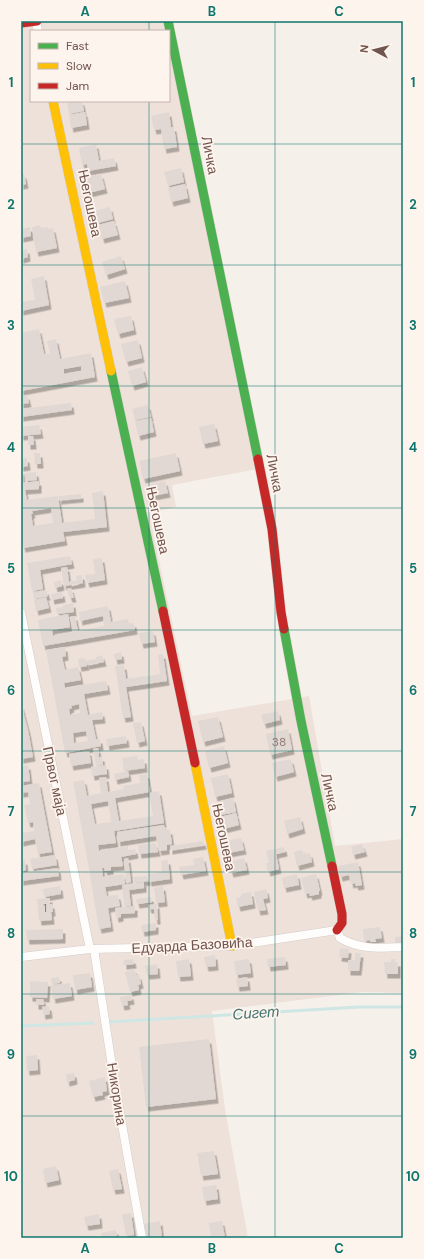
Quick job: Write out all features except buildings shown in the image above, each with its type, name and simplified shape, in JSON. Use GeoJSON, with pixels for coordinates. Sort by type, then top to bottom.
{"type":"FeatureCollection","features":[{"type":"Feature","properties":{"kind":"street"},"geometry":{"type":"LineString","coordinates":[[21,23],[36,21]]}},
{"type":"Feature","properties":{"kind":"street","name":"Личка"},"geometry":{"type":"LineString","coordinates":[[170,31],[272,528],[281,612],[301,721],[342,914],[342,923],[337,930]]}},
{"type":"Feature","properties":{"kind":"street","name":"Његошева"},"geometry":{"type":"LineString","coordinates":[[53,102],[178,680],[232,946]]}},
{"type":"Feature","properties":{"kind":"street","name":"Првог маја"},"geometry":{"type":"LineString","coordinates":[[21,613],[92,949]]}},
{"type":"Feature","properties":{"kind":"street","name":"Едуарда Базовића"},"geometry":{"type":"LineString","coordinates":[[21,957],[92,949],[232,946],[337,930]]}},
{"type":"Feature","properties":{"kind":"street"},"geometry":{"type":"LineString","coordinates":[[337,930],[340,938],[362,947],[403,947]]}},
{"type":"Feature","properties":{"kind":"street","name":"Никорина"},"geometry":{"type":"LineString","coordinates":[[92,949],[142,1238]]}},
{"type":"Feature","properties":{"kind":"shaded area"},"geometry":{"type":"Polygon","coordinates":[[[21,21],[173,21],[263,468],[172,485],[176,507],[149,513],[192,716],[309,696],[335,846],[403,839],[403,993],[363,992],[212,1011],[225,1109],[248,1238],[21,1238],[21,21]]]}},
{"type":"Feature","properties":{"kind":"waterway","name":"Сигет"},"geometry":{"type":"LineString","coordinates":[[109,1022],[359,1007],[403,1007]]}},
{"type":"Feature","properties":{"kind":"waterway","name":"Сигет"},"geometry":{"type":"LineString","coordinates":[[21,1026],[93,1023]]}},
{"type":"Feature","properties":{"kind":"traffic: fast"},"geometry":{"type":"LineString","coordinates":[[168,21],[170,30]]}},
{"type":"Feature","properties":{"kind":"traffic: fast"},"geometry":{"type":"LineString","coordinates":[[170,31],[258,459]]}},
{"type":"Feature","properties":{"kind":"traffic: fast"},"geometry":{"type":"LineString","coordinates":[[111,371],[163,611]]}},
{"type":"Feature","properties":{"kind":"traffic: fast"},"geometry":{"type":"LineString","coordinates":[[284,629],[301,721],[332,866]]}},
{"type":"Feature","properties":{"kind":"traffic: slow"},"geometry":{"type":"LineString","coordinates":[[53,102],[111,371]]}},
{"type":"Feature","properties":{"kind":"traffic: slow"},"geometry":{"type":"LineString","coordinates":[[195,763],[232,946]]}},
{"type":"Feature","properties":{"kind":"traffic: jam"},"geometry":{"type":"LineString","coordinates":[[21,23],[37,21]]}},
{"type":"Feature","properties":{"kind":"traffic: jam"},"geometry":{"type":"LineString","coordinates":[[258,459],[272,529],[284,629]]}},
{"type":"Feature","properties":{"kind":"traffic: jam"},"geometry":{"type":"LineString","coordinates":[[163,611],[195,763]]}},
{"type":"Feature","properties":{"kind":"traffic: jam"},"geometry":{"type":"LineString","coordinates":[[332,866],[342,914],[342,923],[337,930]]}}]}
